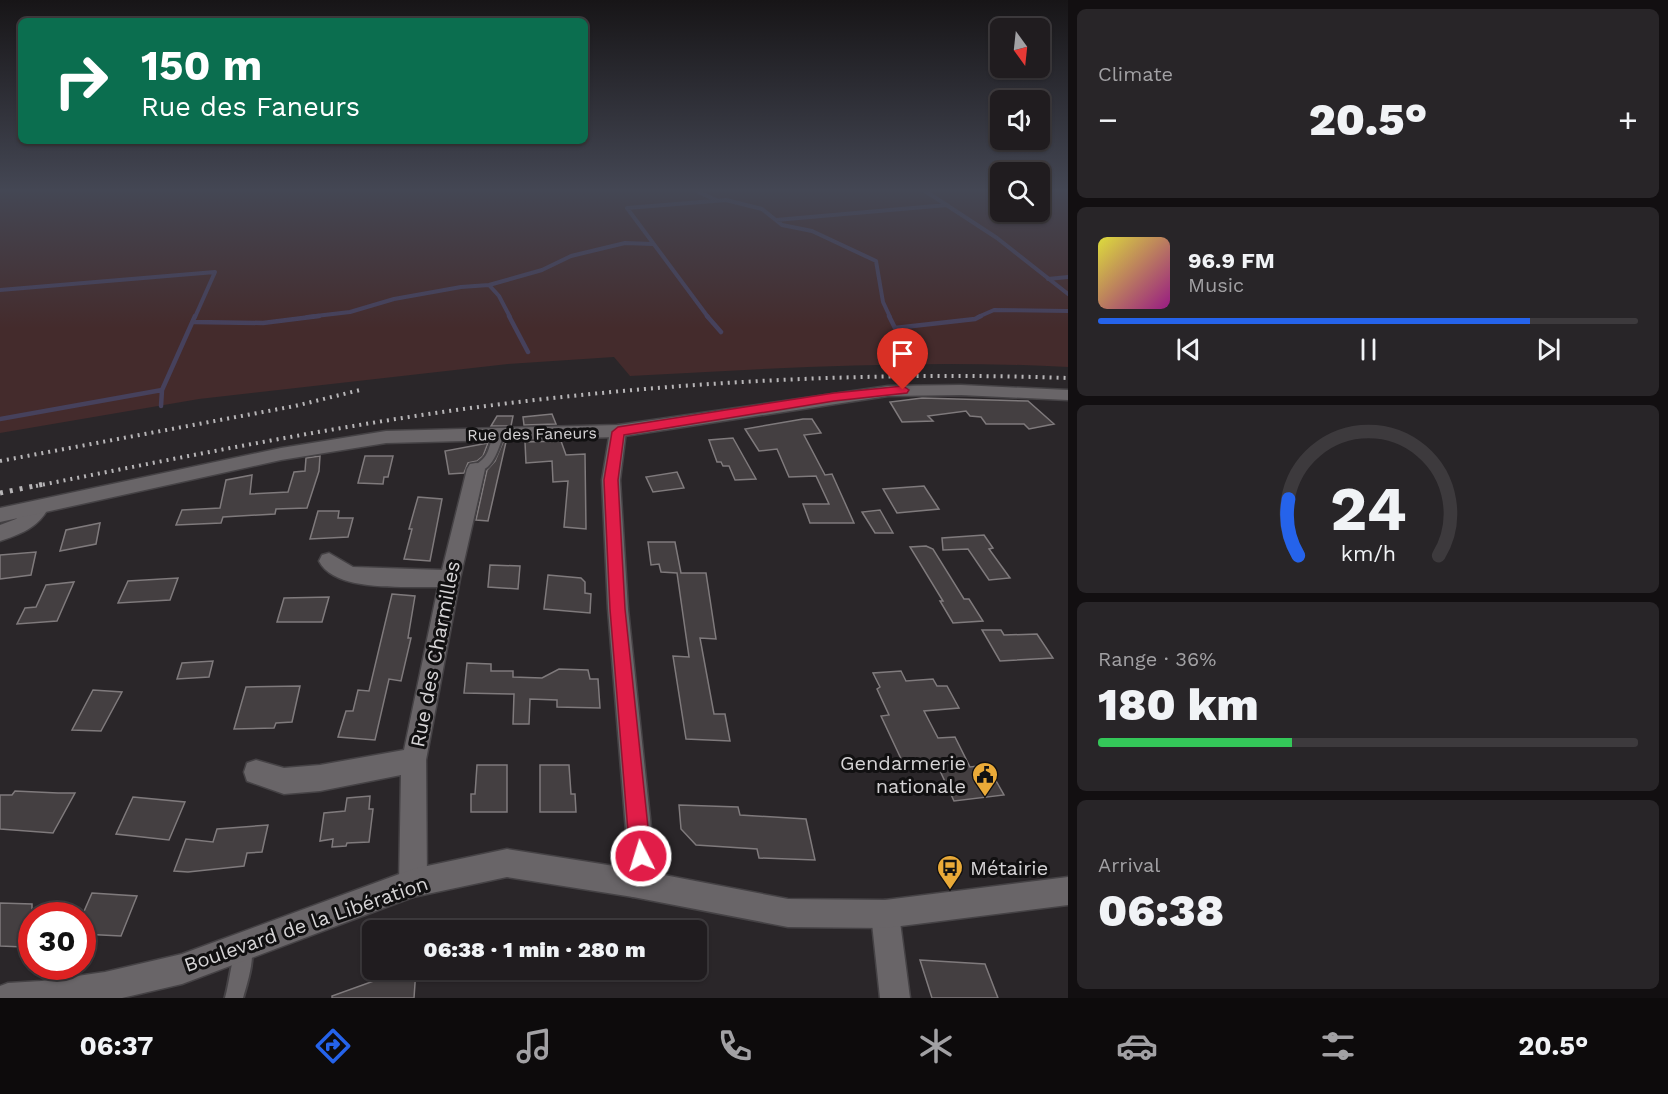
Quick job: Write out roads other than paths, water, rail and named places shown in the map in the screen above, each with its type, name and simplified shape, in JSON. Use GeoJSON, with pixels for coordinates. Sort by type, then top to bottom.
{"type":"FeatureCollection","features":[{"type":"Feature","properties":{"kind":"street","name":"Rue des Faneurs"},"geometry":{"type":"LineString","coordinates":[[0,515],[349,442],[417,435],[498,436],[618,432],[834,397],[888,391],[961,390],[1068,394]]}},
{"type":"Feature","properties":{"kind":"street"},"geometry":{"type":"LineString","coordinates":[[618,432],[611,480],[618,609],[641,856],[633,883]]}},
{"type":"Feature","properties":{"kind":"street","name":"Rue des Charmilles"},"geometry":{"type":"LineString","coordinates":[[413,883],[414,760],[450,579],[476,470]]}},
{"type":"Feature","properties":{"kind":"street"},"geometry":{"type":"LineString","coordinates":[[0,533],[20,527],[35,516],[40,507]]}},
{"type":"Feature","properties":{"kind":"street"},"geometry":{"type":"LineString","coordinates":[[329,561],[350,575],[450,579]]}},
{"type":"Feature","properties":{"kind":"street"},"geometry":{"type":"LineString","coordinates":[[256,772],[284,781],[320,778],[414,760]]}},
{"type":"Feature","properties":{"kind":"street","name":"Boulevard de la Libération"},"geometry":{"type":"LineString","coordinates":[[8,998],[42,996],[105,987],[182,969],[413,883],[507,863],[633,883],[788,913],[885,914],[1068,891]]}},
{"type":"Feature","properties":{"kind":"street"},"geometry":{"type":"LineString","coordinates":[[885,914],[895,998]]}},
{"type":"Feature","properties":{"kind":"lane","name":"Rue des Charmilles"},"geometry":{"type":"LineString","coordinates":[[476,470],[489,459],[498,436]]}},
{"type":"Feature","properties":{"kind":"lane"},"geometry":{"type":"LineString","coordinates":[[234,998],[244,946]]}},
{"type":"Feature","properties":{"kind":"waterway"},"geometry":{"type":"LineString","coordinates":[[647,236],[708,317]]}},
{"type":"Feature","properties":{"kind":"waterway"},"geometry":{"type":"LineString","coordinates":[[822,236],[876,261],[883,302],[890,317]]}},
{"type":"Feature","properties":{"kind":"waterway"},"geometry":{"type":"LineString","coordinates":[[993,236],[1049,279]]}},
{"type":"Feature","properties":{"kind":"waterway"},"geometry":{"type":"LineString","coordinates":[[489,285],[542,270],[571,256],[625,243],[653,244]]}},
{"type":"Feature","properties":{"kind":"waterway"},"geometry":{"type":"LineString","coordinates":[[0,290],[215,272],[195,317]]}},
{"type":"Feature","properties":{"kind":"waterway"},"geometry":{"type":"LineString","coordinates":[[1049,279],[1068,277]]}},
{"type":"Feature","properties":{"kind":"waterway"},"geometry":{"type":"LineString","coordinates":[[1049,279],[1068,294]]}},
{"type":"Feature","properties":{"kind":"waterway"},"geometry":{"type":"LineString","coordinates":[[307,317],[350,312],[394,299],[461,287],[489,285]]}},
{"type":"Feature","properties":{"kind":"waterway"},"geometry":{"type":"LineString","coordinates":[[489,285],[499,296],[510,317]]}},
{"type":"Feature","properties":{"kind":"waterway"},"geometry":{"type":"LineString","coordinates":[[978,317],[994,310],[1068,311]]}},
{"type":"Feature","properties":{"kind":"waterway"},"geometry":{"type":"LineString","coordinates":[[162,390],[195,316]]}},
{"type":"Feature","properties":{"kind":"waterway"},"geometry":{"type":"LineString","coordinates":[[194,322],[263,323],[319,316]]}},
{"type":"Feature","properties":{"kind":"waterway"},"geometry":{"type":"LineString","coordinates":[[509,316],[528,352]]}},
{"type":"Feature","properties":{"kind":"waterway"},"geometry":{"type":"LineString","coordinates":[[707,316],[721,332]]}},
{"type":"Feature","properties":{"kind":"waterway"},"geometry":{"type":"LineString","coordinates":[[889,316],[895,328],[975,319],[981,316]]}},
{"type":"Feature","properties":{"kind":"waterway"},"geometry":{"type":"LineString","coordinates":[[0,419],[162,390]]}},
{"type":"Feature","properties":{"kind":"waterway"},"geometry":{"type":"LineString","coordinates":[[161,406],[162,390]]}},
{"type":"Feature","properties":{"kind":"railway"},"geometry":{"type":"LineString","coordinates":[[36,486],[249,444],[356,426],[463,409],[614,392],[689,385],[840,378],[916,376],[1068,378]]}},
{"type":"Feature","properties":{"kind":"railway"},"geometry":{"type":"LineString","coordinates":[[0,461],[295,406],[360,390]]}},
{"type":"Feature","properties":{"kind":"railway"},"geometry":{"type":"LineString","coordinates":[[0,493],[44,484]]}},
{"type":"Feature","properties":{"kind":"place","name":"Gendarmerie nationale"},"geometry":{"type":"Point","coordinates":[985,798]}},
{"type":"Feature","properties":{"kind":"place","name":"Métairie"},"geometry":{"type":"Point","coordinates":[950,891]}}]}
